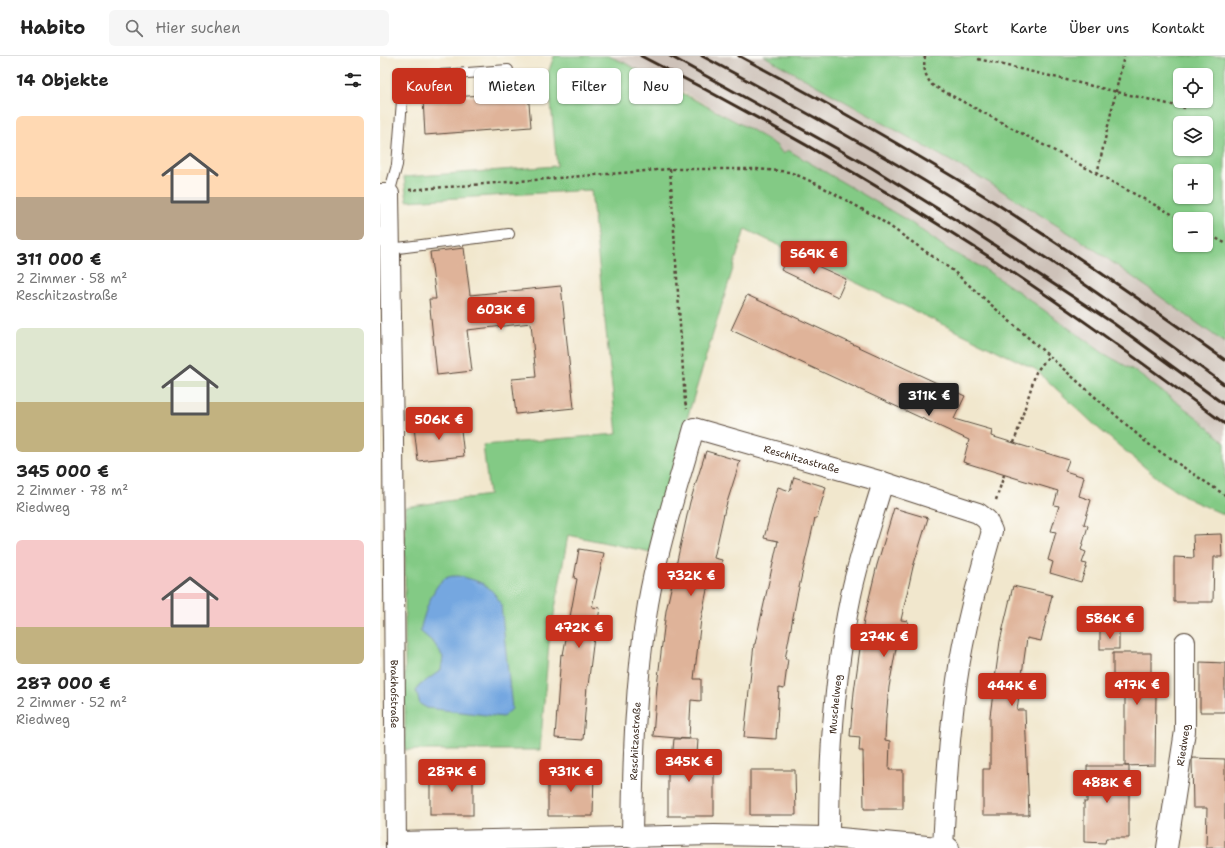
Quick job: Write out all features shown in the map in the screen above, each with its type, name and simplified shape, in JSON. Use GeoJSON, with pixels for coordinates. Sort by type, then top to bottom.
{"type":"FeatureCollection","features":[{"type":"Feature","properties":{"kind":"street","name":"Brakhofstraße"},"geometry":{"type":"LineString","coordinates":[[384,194],[390,249],[386,441],[387,542],[396,845]]}},
{"type":"Feature","properties":{"kind":"street","name":"Reschitzastraße"},"geometry":{"type":"LineString","coordinates":[[632,838],[636,704],[648,604],[659,554],[694,428],[883,482],[978,513],[987,520],[992,531],[967,625],[957,678],[950,736],[946,848]]}},
{"type":"Feature","properties":{"kind":"street","name":"Muschelweg"},"geometry":{"type":"LineString","coordinates":[[829,836],[829,767],[840,651],[851,594],[883,482]]}},
{"type":"Feature","properties":{"kind":"street","name":"Riedweg"},"geometry":{"type":"LineString","coordinates":[[1167,848],[1185,731],[1185,642]]}},
{"type":"Feature","properties":{"kind":"street"},"geometry":{"type":"LineString","coordinates":[[396,845],[714,835],[829,836],[946,848]]}},
{"type":"Feature","properties":{"kind":"lane"},"geometry":{"type":"LineString","coordinates":[[384,194],[397,165],[403,88],[406,80],[414,77],[474,73]]}},
{"type":"Feature","properties":{"kind":"lane"},"geometry":{"type":"LineString","coordinates":[[390,249],[509,234]]}},
{"type":"Feature","properties":{"kind":"path"},"geometry":{"type":"LineString","coordinates":[[925,56],[923,66],[926,78],[932,85],[1173,215]]}},
{"type":"Feature","properties":{"kind":"path"},"geometry":{"type":"LineString","coordinates":[[1097,174],[1124,56]]}},
{"type":"Feature","properties":{"kind":"path"},"geometry":{"type":"LineString","coordinates":[[978,59],[1173,105]]}},
{"type":"Feature","properties":{"kind":"path"},"geometry":{"type":"LineString","coordinates":[[670,169],[685,402],[694,428]]}},
{"type":"Feature","properties":{"kind":"path"},"geometry":{"type":"LineString","coordinates":[[384,194],[402,190],[670,169],[757,169],[790,172],[817,184],[878,218],[952,270],[1048,357],[1148,443],[1225,495]]}},
{"type":"Feature","properties":{"kind":"path"},"geometry":{"type":"LineString","coordinates":[[1213,237],[1225,243]]}},
{"type":"Feature","properties":{"kind":"path"},"geometry":{"type":"LineString","coordinates":[[1014,443],[1036,372],[1048,357]]}},
{"type":"Feature","properties":{"kind":"shaded area"},"geometry":{"type":"Polygon","coordinates":[[[608,56],[764,56],[988,182],[1091,247],[1225,343],[1225,485],[949,250],[910,222],[788,150],[783,154],[776,145],[683,92],[683,68],[633,68],[608,56]]]}},
{"type":"Feature","properties":{"kind":"green space"},"geometry":{"type":"Polygon","coordinates":[[[554,56],[608,56],[623,62],[634,68],[629,68],[629,104],[683,104],[683,94],[748,128],[776,145],[783,154],[788,150],[910,222],[949,250],[983,268],[1019,292],[1103,353],[1133,370],[1198,418],[1225,443],[1225,515],[1193,501],[1160,480],[1098,428],[1035,369],[745,229],[680,442],[651,552],[568,535],[549,643],[540,750],[405,750],[405,507],[489,495],[483,445],[617,434],[591,190],[407,201],[404,177],[557,166],[549,70],[554,56]]]}},
{"type":"Feature","properties":{"kind":"green space"},"geometry":{"type":"Polygon","coordinates":[[[764,56],[1225,56],[1225,343],[1091,247],[988,182],[764,56]]]}},
{"type":"Feature","properties":{"kind":"water"},"geometry":{"type":"Polygon","coordinates":[[[458,576],[484,584],[493,592],[501,605],[512,709],[503,717],[427,708],[420,704],[416,691],[419,686],[441,670],[443,657],[434,643],[420,631],[429,602],[441,581],[449,577],[458,576]]]}},
{"type":"Feature","properties":{"kind":"building"},"geometry":{"type":"Polygon","coordinates":[[[466,96],[474,96],[474,104],[529,104],[531,127],[425,135],[423,104],[466,104],[466,96]]]}},
{"type":"Feature","properties":{"kind":"building"},"geometry":{"type":"Polygon","coordinates":[[[464,248],[470,295],[561,286],[574,408],[516,414],[512,379],[536,377],[531,323],[467,330],[472,371],[437,375],[429,299],[436,299],[430,252],[464,248]]]}},
{"type":"Feature","properties":{"kind":"building"},"geometry":{"type":"Polygon","coordinates":[[[789,253],[846,279],[838,297],[781,270],[789,253]]]}},
{"type":"Feature","properties":{"kind":"building"},"geometry":{"type":"Polygon","coordinates":[[[747,295],[965,396],[954,419],[992,430],[991,436],[1069,460],[1065,471],[1084,477],[1079,496],[1091,500],[1084,524],[1088,526],[1081,550],[1086,552],[1082,563],[1087,564],[1081,582],[1050,573],[1053,562],[1048,560],[1056,532],[1051,531],[1059,506],[1054,505],[1058,491],[963,462],[969,440],[731,330],[747,295]]]}},
{"type":"Feature","properties":{"kind":"building"},"geometry":{"type":"Polygon","coordinates":[[[460,421],[464,456],[418,461],[414,427],[460,421]]]}},
{"type":"Feature","properties":{"kind":"building"},"geometry":{"type":"Polygon","coordinates":[[[706,451],[740,461],[725,509],[714,558],[722,560],[719,582],[709,580],[701,619],[694,679],[701,679],[701,701],[691,700],[689,739],[653,736],[666,611],[690,502],[706,451]]]}},
{"type":"Feature","properties":{"kind":"building"},"geometry":{"type":"Polygon","coordinates":[[[794,477],[826,487],[817,518],[815,518],[797,596],[785,659],[788,659],[784,689],[779,688],[776,739],[744,737],[754,644],[778,541],[764,538],[778,487],[790,491],[794,477]]]}},
{"type":"Feature","properties":{"kind":"building"},"geometry":{"type":"Polygon","coordinates":[[[894,508],[928,518],[913,567],[901,620],[908,621],[904,644],[897,643],[889,687],[886,718],[885,740],[890,741],[889,770],[903,770],[903,809],[864,809],[863,751],[859,751],[860,737],[850,736],[854,692],[864,619],[877,565],[894,508]]]}},
{"type":"Feature","properties":{"kind":"building"},"geometry":{"type":"Polygon","coordinates":[[[1221,534],[1222,557],[1214,557],[1213,602],[1174,602],[1174,557],[1194,558],[1193,535],[1221,534]]]}},
{"type":"Feature","properties":{"kind":"building"},"geometry":{"type":"Polygon","coordinates":[[[579,549],[604,553],[592,607],[600,608],[587,686],[583,740],[555,738],[561,654],[563,655],[577,579],[574,578],[579,549]]]}},
{"type":"Feature","properties":{"kind":"building"},"geometry":{"type":"Polygon","coordinates":[[[1013,586],[1052,595],[1041,641],[1027,638],[1017,710],[1025,710],[1029,815],[983,815],[983,769],[990,769],[990,716],[1000,641],[1013,586]]]}},
{"type":"Feature","properties":{"kind":"building"},"geometry":{"type":"Polygon","coordinates":[[[1100,630],[1119,630],[1119,649],[1100,649],[1100,630]]]}},
{"type":"Feature","properties":{"kind":"building"},"geometry":{"type":"Polygon","coordinates":[[[1113,653],[1151,653],[1151,695],[1156,695],[1155,765],[1125,766],[1125,695],[1113,695],[1113,653]]]}},
{"type":"Feature","properties":{"kind":"building"},"geometry":{"type":"Polygon","coordinates":[[[1200,662],[1225,663],[1225,712],[1200,712],[1200,662]]]}},
{"type":"Feature","properties":{"kind":"building"},"geometry":{"type":"Polygon","coordinates":[[[674,739],[698,739],[696,770],[714,770],[714,816],[668,816],[668,770],[671,770],[674,739]]]}},
{"type":"Feature","properties":{"kind":"building"},"geometry":{"type":"Polygon","coordinates":[[[1192,758],[1225,759],[1225,848],[1206,848],[1207,808],[1193,808],[1192,758]]]}},
{"type":"Feature","properties":{"kind":"building"},"geometry":{"type":"Polygon","coordinates":[[[1087,766],[1129,766],[1129,838],[1106,838],[1105,843],[1084,842],[1084,802],[1087,802],[1087,766]]]}},
{"type":"Feature","properties":{"kind":"building"},"geometry":{"type":"Polygon","coordinates":[[[594,769],[593,816],[548,816],[548,770],[594,769]]]}},
{"type":"Feature","properties":{"kind":"building"},"geometry":{"type":"Polygon","coordinates":[[[750,770],[795,770],[796,815],[750,815],[750,770]]]}},
{"type":"Feature","properties":{"kind":"building"},"geometry":{"type":"Polygon","coordinates":[[[430,771],[473,771],[473,815],[430,815],[430,771]]]}},
{"type":"Feature","properties":{"kind":"railway"},"geometry":{"type":"LineString","coordinates":[[641,56],[720,97],[798,141],[876,186],[987,255],[1124,350],[1225,424]]}},
{"type":"Feature","properties":{"kind":"railway"},"geometry":{"type":"LineString","coordinates":[[670,56],[872,168],[959,222],[1113,323],[1225,405]]}},
{"type":"Feature","properties":{"kind":"railway"},"geometry":{"type":"LineString","coordinates":[[702,56],[836,129],[967,207],[1098,293],[1225,385]]}},
{"type":"Feature","properties":{"kind":"railway"},"geometry":{"type":"LineString","coordinates":[[739,56],[860,122],[978,192],[1103,274],[1225,360]]}}]}
